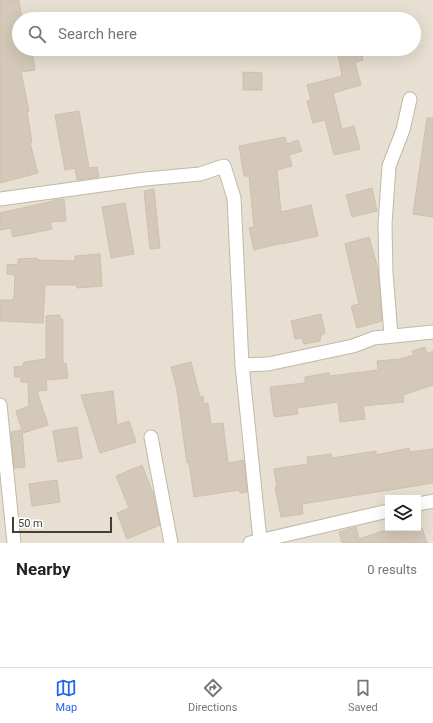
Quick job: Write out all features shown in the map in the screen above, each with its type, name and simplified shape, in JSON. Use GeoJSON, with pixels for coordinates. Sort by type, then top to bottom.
{"type":"FeatureCollection","features":[{"type":"Feature","properties":{"kind":"street"},"geometry":{"type":"LineString","coordinates":[[391,335],[386,273],[385,224],[389,166],[403,130],[410,99]]}},
{"type":"Feature","properties":{"kind":"street"},"geometry":{"type":"LineString","coordinates":[[0,199],[145,179],[200,174],[224,166],[234,198],[242,365],[255,541],[385,512]]}},
{"type":"Feature","properties":{"kind":"street"},"geometry":{"type":"LineString","coordinates":[[242,365],[268,364],[353,346],[374,338],[391,335],[433,332]]}},
{"type":"Feature","properties":{"kind":"street"},"geometry":{"type":"LineString","coordinates":[[0,406],[14,543]]}},
{"type":"Feature","properties":{"kind":"street"},"geometry":{"type":"LineString","coordinates":[[151,437],[171,543]]}},
{"type":"Feature","properties":{"kind":"street"},"geometry":{"type":"LineString","coordinates":[[421,503],[433,501]]}},
{"type":"Feature","properties":{"kind":"shaded area"},"geometry":{"type":"Polygon","coordinates":[[[0,0],[433,0],[433,543],[0,543],[0,0]]]}},
{"type":"Feature","properties":{"kind":"building"},"geometry":{"type":"Polygon","coordinates":[[[0,0],[19,0],[21,12],[12,12],[12,56],[33,56],[35,70],[21,72],[29,111],[27,111],[32,142],[30,143],[38,173],[0,183],[0,0]]]}},
{"type":"Feature","properties":{"kind":"building"},"geometry":{"type":"Polygon","coordinates":[[[338,56],[362,56],[363,60],[355,62],[361,85],[333,93],[342,129],[354,126],[360,149],[334,155],[325,120],[313,123],[307,101],[311,100],[307,85],[342,76],[338,56]]]}},
{"type":"Feature","properties":{"kind":"building"},"geometry":{"type":"Polygon","coordinates":[[[243,72],[262,73],[262,90],[243,90],[243,72]]]}},
{"type":"Feature","properties":{"kind":"building"},"geometry":{"type":"Polygon","coordinates":[[[79,111],[89,168],[97,167],[99,177],[77,180],[75,168],[65,170],[55,115],[79,111]]]}},
{"type":"Feature","properties":{"kind":"building"},"geometry":{"type":"Polygon","coordinates":[[[427,118],[433,118],[433,217],[413,214],[427,118]]]}},
{"type":"Feature","properties":{"kind":"building"},"geometry":{"type":"Polygon","coordinates":[[[285,137],[287,144],[298,140],[302,151],[289,155],[292,166],[277,170],[281,212],[311,205],[318,236],[254,250],[249,228],[254,227],[249,176],[244,176],[239,146],[285,137]]]}},
{"type":"Feature","properties":{"kind":"building"},"geometry":{"type":"Polygon","coordinates":[[[372,188],[377,211],[352,217],[346,195],[372,188]]]}},
{"type":"Feature","properties":{"kind":"building"},"geometry":{"type":"Polygon","coordinates":[[[154,189],[160,248],[150,249],[144,191],[154,189]]]}},
{"type":"Feature","properties":{"kind":"building"},"geometry":{"type":"Polygon","coordinates":[[[64,199],[66,221],[50,222],[52,229],[13,237],[11,228],[0,230],[0,213],[53,200],[64,199]]]}},
{"type":"Feature","properties":{"kind":"building"},"geometry":{"type":"Polygon","coordinates":[[[125,203],[134,254],[111,258],[102,207],[125,203]]]}},
{"type":"Feature","properties":{"kind":"building"},"geometry":{"type":"Polygon","coordinates":[[[369,237],[378,269],[382,321],[357,328],[351,306],[359,304],[345,244],[369,237]]]}},
{"type":"Feature","properties":{"kind":"building"},"geometry":{"type":"Polygon","coordinates":[[[100,254],[102,286],[77,288],[77,285],[45,285],[43,323],[0,321],[0,300],[13,300],[14,298],[15,275],[7,274],[7,265],[18,264],[18,259],[37,258],[37,260],[75,261],[75,256],[100,254]]]}},
{"type":"Feature","properties":{"kind":"building"},"geometry":{"type":"Polygon","coordinates":[[[321,314],[325,333],[321,335],[320,341],[304,344],[302,338],[295,339],[291,321],[321,314]]]}},
{"type":"Feature","properties":{"kind":"building"},"geometry":{"type":"Polygon","coordinates":[[[60,315],[60,319],[63,319],[63,364],[66,363],[68,378],[46,380],[47,390],[37,391],[48,425],[23,433],[16,411],[29,406],[28,382],[21,382],[21,377],[15,377],[14,367],[23,366],[24,362],[46,359],[46,316],[60,315]]]}},
{"type":"Feature","properties":{"kind":"building"},"geometry":{"type":"Polygon","coordinates":[[[425,347],[427,354],[433,351],[433,385],[403,395],[404,402],[363,406],[365,419],[340,422],[338,402],[297,408],[298,414],[274,417],[270,387],[305,383],[305,377],[329,373],[330,376],[378,370],[377,361],[400,359],[414,355],[412,351],[425,347]]]}},
{"type":"Feature","properties":{"kind":"building"},"geometry":{"type":"Polygon","coordinates":[[[191,362],[200,397],[203,396],[204,404],[208,403],[211,424],[223,423],[228,463],[244,460],[247,492],[240,493],[239,490],[194,497],[189,462],[187,463],[177,390],[171,367],[191,362]]]}},
{"type":"Feature","properties":{"kind":"building"},"geometry":{"type":"Polygon","coordinates":[[[113,391],[117,425],[129,421],[136,442],[100,453],[81,395],[113,391]]]}},
{"type":"Feature","properties":{"kind":"building"},"geometry":{"type":"Polygon","coordinates":[[[77,427],[82,458],[58,462],[53,431],[77,427]]]}},
{"type":"Feature","properties":{"kind":"building"},"geometry":{"type":"Polygon","coordinates":[[[22,430],[25,467],[14,468],[11,432],[22,430]]]}},
{"type":"Feature","properties":{"kind":"building"},"geometry":{"type":"Polygon","coordinates":[[[409,448],[410,452],[433,449],[433,483],[302,504],[303,514],[281,517],[275,487],[277,487],[274,469],[308,464],[307,457],[331,454],[332,458],[376,451],[376,455],[409,448]]]}},
{"type":"Feature","properties":{"kind":"building"},"geometry":{"type":"Polygon","coordinates":[[[142,465],[153,493],[160,525],[127,539],[117,513],[129,508],[116,476],[142,465]]]}},
{"type":"Feature","properties":{"kind":"building"},"geometry":{"type":"Polygon","coordinates":[[[57,480],[60,502],[32,506],[29,484],[57,480]]]}},
{"type":"Feature","properties":{"kind":"building"},"geometry":{"type":"Polygon","coordinates":[[[356,527],[359,539],[385,530],[421,531],[422,528],[427,543],[342,543],[339,532],[356,527]]]}}]}
